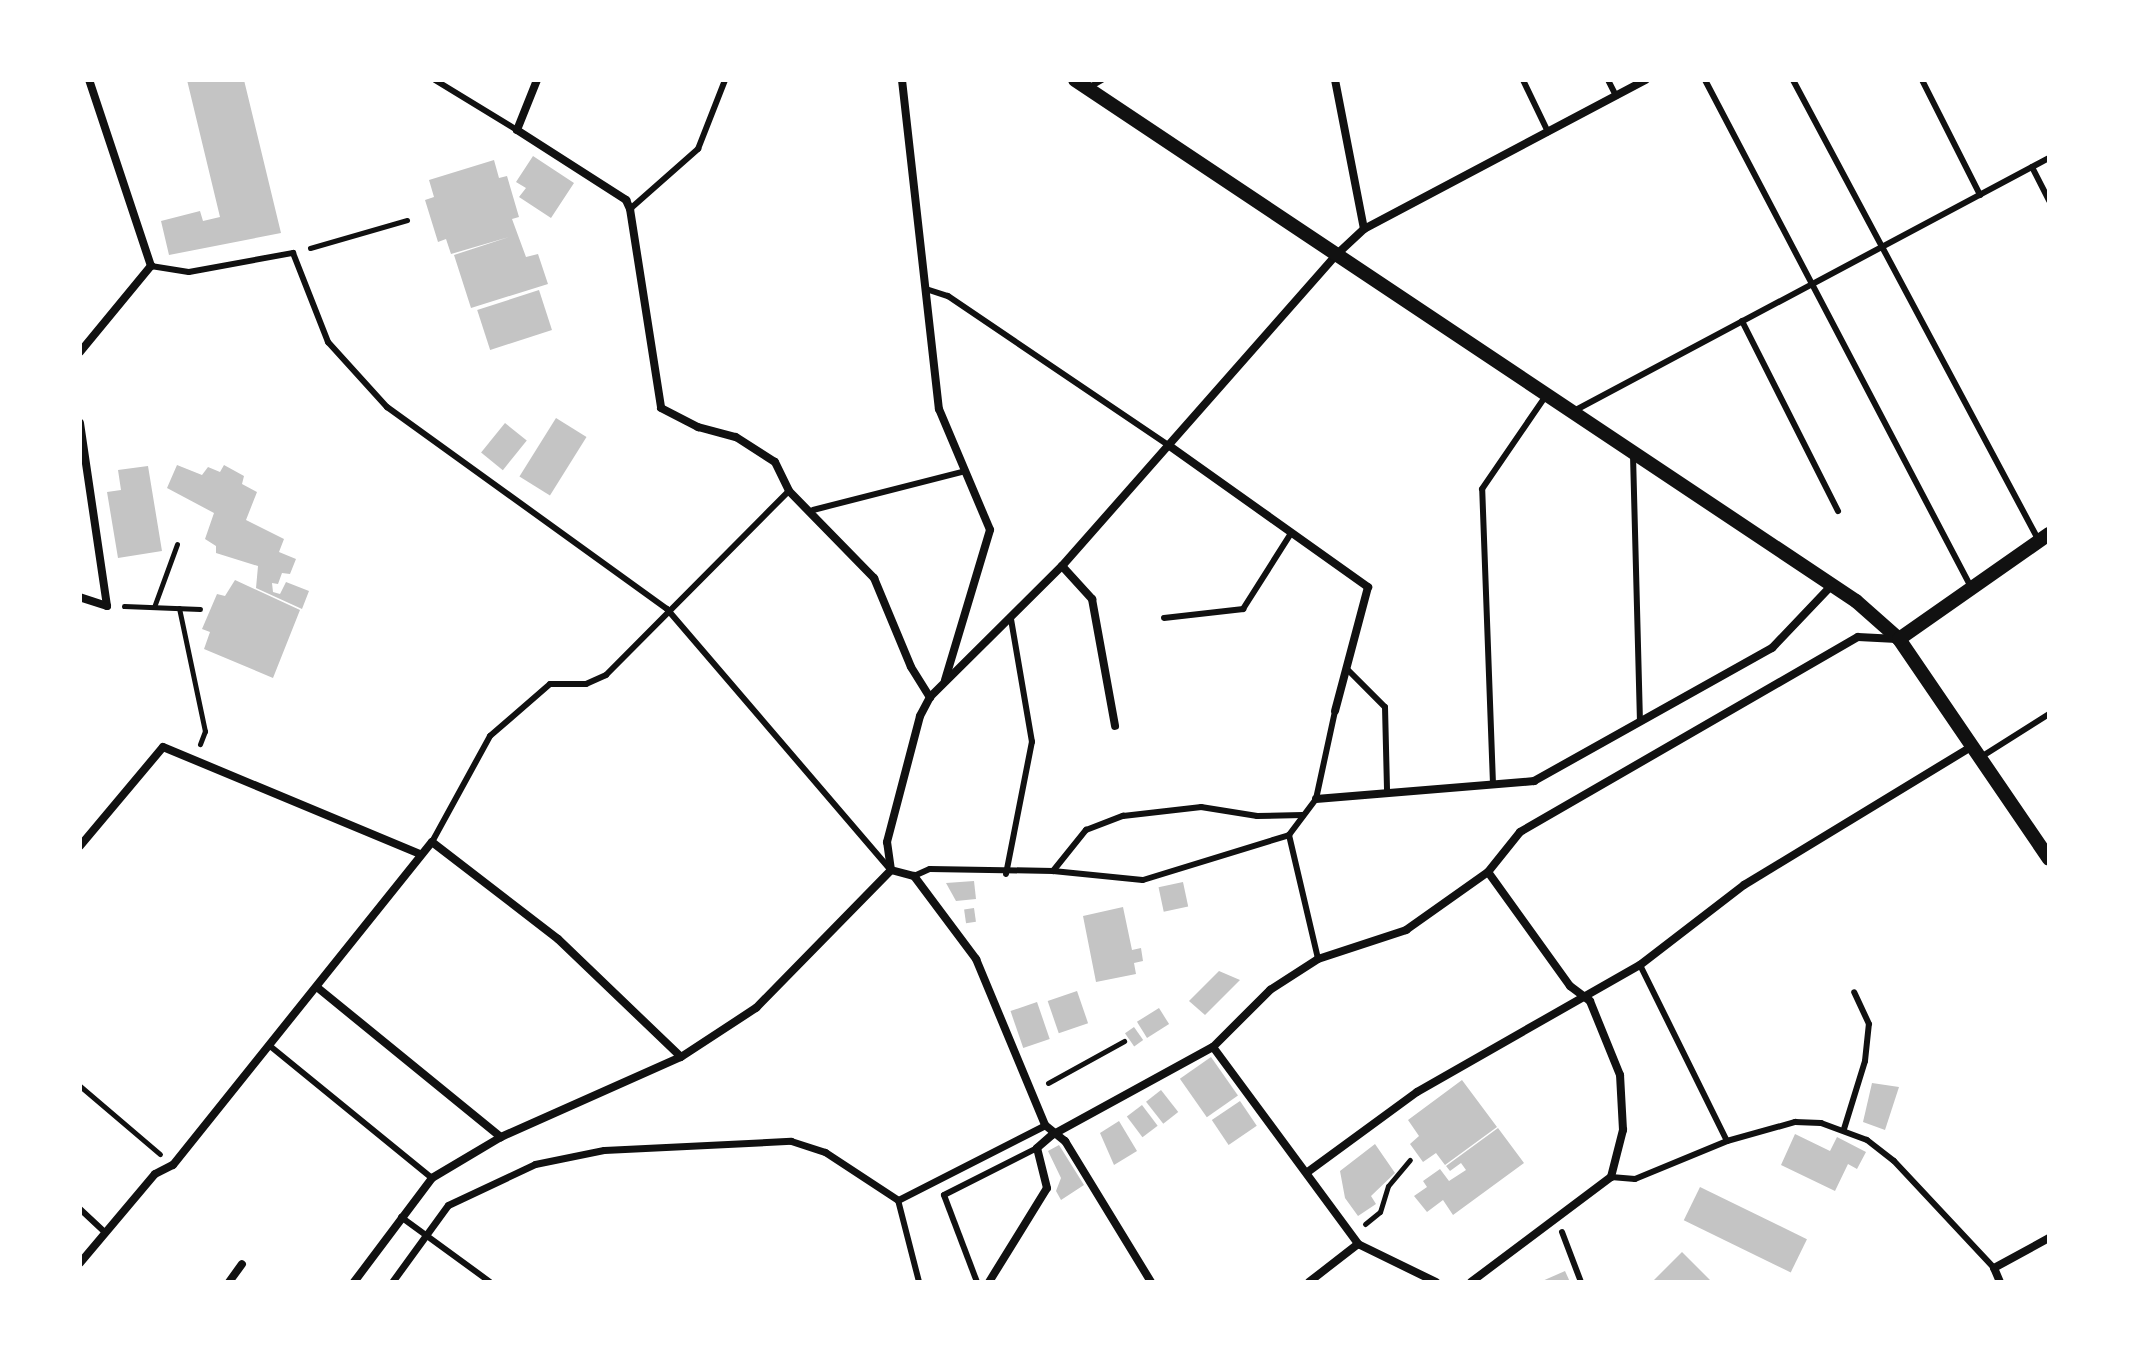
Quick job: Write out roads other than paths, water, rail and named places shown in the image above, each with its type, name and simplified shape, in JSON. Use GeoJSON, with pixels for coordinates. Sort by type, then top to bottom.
{"type":"FeatureCollection","features":[{"type":"Feature","properties":{"kind":"street"},"geometry":{"type":"LineString","coordinates":[[80,352],[151,266],[89,80]]}},
{"type":"Feature","properties":{"kind":"street"},"geometry":{"type":"LineString","coordinates":[[537,80],[517,130],[626,200],[630,209],[661,408],[698,427],[736,437],[775,462],[789,491],[813,510],[874,578],[911,667],[930,697]]}},
{"type":"Feature","properties":{"kind":"street"},"geometry":{"type":"LineString","coordinates":[[902,80],[939,409],[962,472],[990,530],[945,681]]}},
{"type":"Feature","properties":{"kind":"street"},"geometry":{"type":"LineString","coordinates":[[1335,80],[1364,229]]}},
{"type":"Feature","properties":{"kind":"street"},"geometry":{"type":"LineString","coordinates":[[891,870],[887,842],[920,716],[930,697],[1062,566],[1171,447],[1334,257],[1364,229],[1646,80]]}},
{"type":"Feature","properties":{"kind":"street"},"geometry":{"type":"LineString","coordinates":[[1081,84],[1334,257],[1832,585],[1899,639],[1973,753],[2048,856]]}},
{"type":"Feature","properties":{"kind":"street"},"geometry":{"type":"LineString","coordinates":[[80,423],[107,606],[80,597]]}},
{"type":"Feature","properties":{"kind":"street"},"geometry":{"type":"LineString","coordinates":[[1171,447],[1290,535],[1368,587],[1335,711]]}},
{"type":"Feature","properties":{"kind":"street"},"geometry":{"type":"LineString","coordinates":[[989,1282],[1047,1188],[1037,1148],[1052,1135],[1213,1047],[1270,990],[1318,959],[1406,930],[1488,872],[1520,832],[1858,637],[1899,639],[2044,538]]}},
{"type":"Feature","properties":{"kind":"street"},"geometry":{"type":"LineString","coordinates":[[1062,566],[1092,599],[1115,726]]}},
{"type":"Feature","properties":{"kind":"street"},"geometry":{"type":"LineString","coordinates":[[1316,799],[1387,790],[1534,781],[1772,648],[1832,585]]}},
{"type":"Feature","properties":{"kind":"street"},"geometry":{"type":"LineString","coordinates":[[80,846],[84,835],[163,747],[420,854]]}},
{"type":"Feature","properties":{"kind":"street"},"geometry":{"type":"LineString","coordinates":[[1309,1171],[1417,1092],[1581,995],[1640,965],[1744,885],[1973,753]]}},
{"type":"Feature","properties":{"kind":"street"},"geometry":{"type":"LineString","coordinates":[[80,1263],[155,1174],[173,1165],[432,842],[558,939],[681,1057]]}},
{"type":"Feature","properties":{"kind":"street"},"geometry":{"type":"LineString","coordinates":[[891,870],[914,876],[976,959],[1029,1093],[1045,1125],[1052,1135],[1065,1141],[1151,1282]]}},
{"type":"Feature","properties":{"kind":"street"},"geometry":{"type":"LineString","coordinates":[[354,1282],[432,1178],[501,1137],[681,1057],[756,1008],[891,870]]}},
{"type":"Feature","properties":{"kind":"street"},"geometry":{"type":"LineString","coordinates":[[1471,1282],[1611,1177],[1623,1130],[1620,1075],[1590,1001],[1581,995],[1488,872]]}},
{"type":"Feature","properties":{"kind":"street"},"geometry":{"type":"LineString","coordinates":[[318,988],[501,1137]]}},
{"type":"Feature","properties":{"kind":"street"},"geometry":{"type":"LineString","coordinates":[[1213,1047],[1309,1171],[1355,1239],[1436,1282]]}},
{"type":"Feature","properties":{"kind":"street"},"geometry":{"type":"LineString","coordinates":[[392,1282],[448,1205],[512,1173],[636,1148],[791,1141],[825,1152],[898,1200],[1045,1125]]}},
{"type":"Feature","properties":{"kind":"street"},"geometry":{"type":"LineString","coordinates":[[2000,1282],[1994,1268],[2049,1238]]}},
{"type":"Feature","properties":{"kind":"street"},"geometry":{"type":"LineString","coordinates":[[1309,1282],[1355,1239]]}},
{"type":"Feature","properties":{"kind":"street"},"geometry":{"type":"LineString","coordinates":[[229,1282],[242,1264]]}},
{"type":"Feature","properties":{"kind":"lane"},"geometry":{"type":"LineString","coordinates":[[435,80],[517,130]]}},
{"type":"Feature","properties":{"kind":"lane"},"geometry":{"type":"LineString","coordinates":[[630,209],[698,149],[725,80]]}},
{"type":"Feature","properties":{"kind":"lane"},"geometry":{"type":"LineString","coordinates":[[1081,84],[1102,80]]}},
{"type":"Feature","properties":{"kind":"lane"},"geometry":{"type":"LineString","coordinates":[[1523,80],[1548,132]]}},
{"type":"Feature","properties":{"kind":"lane"},"geometry":{"type":"LineString","coordinates":[[1608,80],[1616,96]]}},
{"type":"Feature","properties":{"kind":"lane"},"geometry":{"type":"LineString","coordinates":[[1705,80],[1971,587]]}},
{"type":"Feature","properties":{"kind":"lane"},"geometry":{"type":"LineString","coordinates":[[1793,80],[2044,538]]}},
{"type":"Feature","properties":{"kind":"lane"},"geometry":{"type":"LineString","coordinates":[[1922,80],[1980,195]]}},
{"type":"Feature","properties":{"kind":"lane"},"geometry":{"type":"LineString","coordinates":[[1569,413],[2049,158]]}},
{"type":"Feature","properties":{"kind":"lane"},"geometry":{"type":"LineString","coordinates":[[2032,167],[2049,201]]}},
{"type":"Feature","properties":{"kind":"lane"},"geometry":{"type":"LineString","coordinates":[[151,266],[189,272],[293,253],[328,342],[387,407],[667,609],[891,870]]}},
{"type":"Feature","properties":{"kind":"lane"},"geometry":{"type":"LineString","coordinates":[[926,289],[948,296],[1171,447]]}},
{"type":"Feature","properties":{"kind":"lane"},"geometry":{"type":"LineString","coordinates":[[1742,321],[1838,511]]}},
{"type":"Feature","properties":{"kind":"lane"},"geometry":{"type":"LineString","coordinates":[[1493,784],[1482,489],[1545,397]]}},
{"type":"Feature","properties":{"kind":"lane"},"geometry":{"type":"LineString","coordinates":[[1633,455],[1640,722]]}},
{"type":"Feature","properties":{"kind":"lane"},"geometry":{"type":"LineString","coordinates":[[813,510],[962,472]]}},
{"type":"Feature","properties":{"kind":"lane"},"geometry":{"type":"LineString","coordinates":[[432,842],[490,736],[550,684],[586,684],[606,675],[667,609],[789,491]]}},
{"type":"Feature","properties":{"kind":"lane"},"geometry":{"type":"LineString","coordinates":[[1164,618],[1243,609],[1290,535]]}},
{"type":"Feature","properties":{"kind":"lane"},"geometry":{"type":"LineString","coordinates":[[1006,874],[1032,742],[1011,619]]}},
{"type":"Feature","properties":{"kind":"lane"},"geometry":{"type":"LineString","coordinates":[[1348,670],[1385,707],[1387,790]]}},
{"type":"Feature","properties":{"kind":"lane"},"geometry":{"type":"LineString","coordinates":[[914,876],[930,869],[1006,874],[1053,871],[1143,880],[1289,835],[1316,799],[1335,711]]}},
{"type":"Feature","properties":{"kind":"lane"},"geometry":{"type":"LineString","coordinates":[[1973,753],[2049,714]]}},
{"type":"Feature","properties":{"kind":"lane"},"geometry":{"type":"LineString","coordinates":[[1053,871],[1086,830],[1123,816],[1201,807],[1257,816],[1303,815]]}},
{"type":"Feature","properties":{"kind":"lane"},"geometry":{"type":"LineString","coordinates":[[1289,835],[1318,959]]}},
{"type":"Feature","properties":{"kind":"lane"},"geometry":{"type":"LineString","coordinates":[[1640,965],[1727,1141]]}},
{"type":"Feature","properties":{"kind":"lane"},"geometry":{"type":"LineString","coordinates":[[1844,1129],[1865,1061],[1869,1024],[1854,992]]}},
{"type":"Feature","properties":{"kind":"lane"},"geometry":{"type":"LineString","coordinates":[[270,1046],[432,1178]]}},
{"type":"Feature","properties":{"kind":"lane"},"geometry":{"type":"LineString","coordinates":[[1611,1177],[1654,1174],[1727,1141],[1795,1122],[1844,1129],[1894,1161],[1994,1268]]}},
{"type":"Feature","properties":{"kind":"lane"},"geometry":{"type":"LineString","coordinates":[[977,1282],[944,1195],[1037,1148]]}},
{"type":"Feature","properties":{"kind":"lane"},"geometry":{"type":"LineString","coordinates":[[898,1200],[919,1282]]}},
{"type":"Feature","properties":{"kind":"lane"},"geometry":{"type":"LineString","coordinates":[[80,1209],[105,1232]]}},
{"type":"Feature","properties":{"kind":"lane"},"geometry":{"type":"LineString","coordinates":[[401,1217],[490,1282]]}},
{"type":"Feature","properties":{"kind":"lane"},"geometry":{"type":"LineString","coordinates":[[1562,1232],[1581,1282]]}}]}
